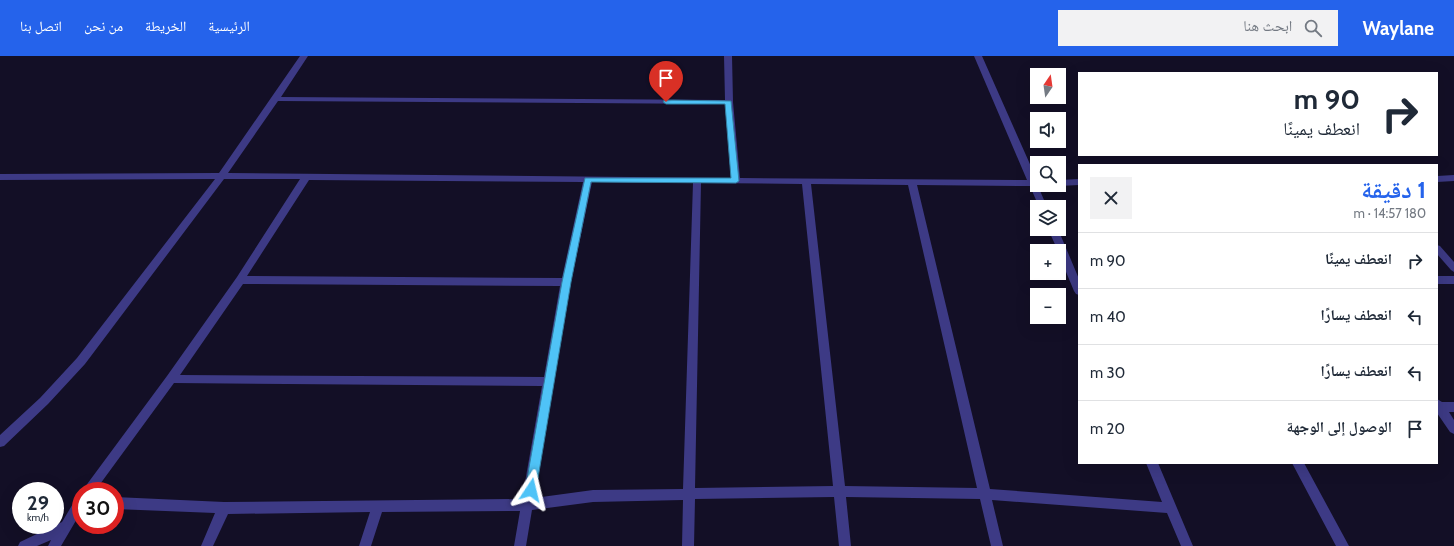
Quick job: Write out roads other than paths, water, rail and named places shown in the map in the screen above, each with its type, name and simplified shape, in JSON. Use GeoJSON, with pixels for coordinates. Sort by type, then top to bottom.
{"type":"FeatureCollection","features":[{"type":"Feature","properties":{"kind":"street"},"geometry":{"type":"LineString","coordinates":[[0,442],[34,411],[69,374],[102,334],[222,176],[304,56]]}},
{"type":"Feature","properties":{"kind":"street"},"geometry":{"type":"LineString","coordinates":[[728,56],[729,102],[736,181]]}},
{"type":"Feature","properties":{"kind":"street"},"geometry":{"type":"LineString","coordinates":[[978,56],[1030,172]]}},
{"type":"Feature","properties":{"kind":"street"},"geometry":{"type":"LineString","coordinates":[[276,99],[729,102]]}},
{"type":"Feature","properties":{"kind":"street"},"geometry":{"type":"LineString","coordinates":[[0,177],[222,176],[1030,183]]}},
{"type":"Feature","properties":{"kind":"street"},"geometry":{"type":"LineString","coordinates":[[95,482],[171,379],[240,280],[306,177]]}},
{"type":"Feature","properties":{"kind":"street"},"geometry":{"type":"LineString","coordinates":[[1438,179],[1454,178]]}},
{"type":"Feature","properties":{"kind":"street"},"geometry":{"type":"LineString","coordinates":[[520,546],[566,282],[588,180]]}},
{"type":"Feature","properties":{"kind":"street"},"geometry":{"type":"LineString","coordinates":[[688,546],[697,180]]}},
{"type":"Feature","properties":{"kind":"street"},"geometry":{"type":"LineString","coordinates":[[806,181],[845,546]]}},
{"type":"Feature","properties":{"kind":"street"},"geometry":{"type":"LineString","coordinates":[[912,182],[997,546]]}},
{"type":"Feature","properties":{"kind":"street"},"geometry":{"type":"LineString","coordinates":[[1066,183],[1078,182]]}},
{"type":"Feature","properties":{"kind":"street"},"geometry":{"type":"LineString","coordinates":[[1056,236],[1078,289]]}},
{"type":"Feature","properties":{"kind":"street"},"geometry":{"type":"LineString","coordinates":[[1438,249],[1454,268]]}},
{"type":"Feature","properties":{"kind":"street"},"geometry":{"type":"LineString","coordinates":[[240,280],[566,282]]}},
{"type":"Feature","properties":{"kind":"street"},"geometry":{"type":"LineString","coordinates":[[1438,280],[1454,280]]}},
{"type":"Feature","properties":{"kind":"street"},"geometry":{"type":"LineString","coordinates":[[171,379],[549,382]]}},
{"type":"Feature","properties":{"kind":"street"},"geometry":{"type":"LineString","coordinates":[[1438,405],[1454,407]]}},
{"type":"Feature","properties":{"kind":"street"},"geometry":{"type":"LineString","coordinates":[[1438,405],[1454,429]]}},
{"type":"Feature","properties":{"kind":"street"},"geometry":{"type":"LineString","coordinates":[[1152,464],[1187,546]]}},
{"type":"Feature","properties":{"kind":"street"},"geometry":{"type":"LineString","coordinates":[[1299,464],[1343,546]]}},
{"type":"Feature","properties":{"kind":"street"},"geometry":{"type":"LineString","coordinates":[[124,503],[224,508],[528,505],[593,496],[840,491],[984,494],[1171,508]]}},
{"type":"Feature","properties":{"kind":"street"},"geometry":{"type":"LineString","coordinates":[[365,546],[378,506]]}},
{"type":"Feature","properties":{"kind":"street"},"geometry":{"type":"LineString","coordinates":[[207,546],[224,508]]}},
{"type":"Feature","properties":{"kind":"street"},"geometry":{"type":"LineString","coordinates":[[54,546],[72,516]]}},
{"type":"Feature","properties":{"kind":"street"},"geometry":{"type":"LineString","coordinates":[[24,546],[66,526]]}}]}
